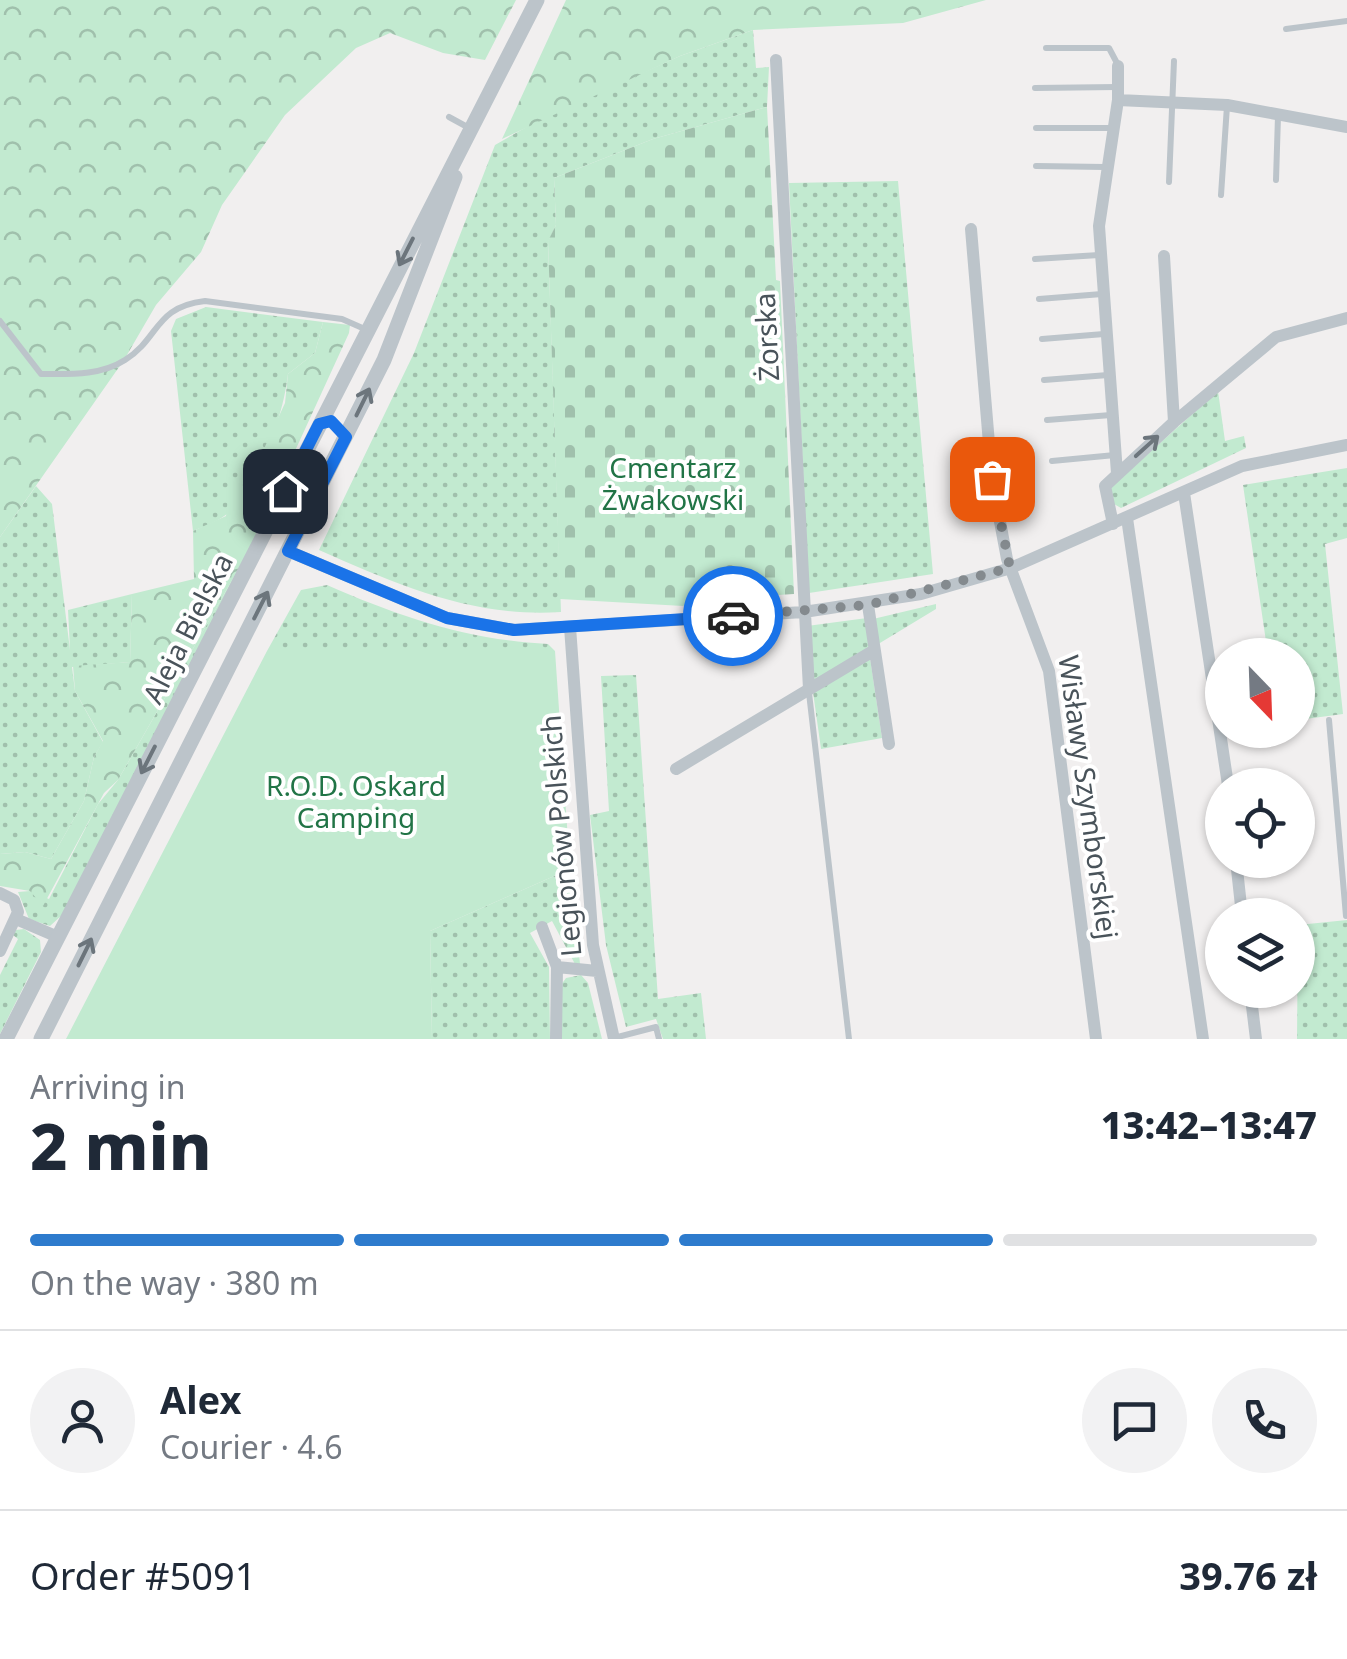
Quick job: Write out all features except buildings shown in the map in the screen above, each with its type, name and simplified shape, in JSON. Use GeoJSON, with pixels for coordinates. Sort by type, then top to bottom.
{"type":"FeatureCollection","features":[{"type":"Feature","properties":{"kind":"street","name":"Aleja Bielska"},"geometry":{"type":"LineString","coordinates":[[6,1039],[537,0]]}},
{"type":"Feature","properties":{"kind":"street","name":"Żorska"},"geometry":{"type":"LineString","coordinates":[[776,60],[808,689]]}},
{"type":"Feature","properties":{"kind":"street"},"geometry":{"type":"LineString","coordinates":[[1116,473],[1099,226],[1114,128],[1118,66]]}},
{"type":"Feature","properties":{"kind":"street"},"geometry":{"type":"LineString","coordinates":[[1118,94],[1226,105],[1347,127]]}},
{"type":"Feature","properties":{"kind":"street","name":"Aleja Bielska"},"geometry":{"type":"LineString","coordinates":[[42,1039],[384,360],[470,132]]}},
{"type":"Feature","properties":{"kind":"street"},"geometry":{"type":"LineString","coordinates":[[972,229],[992,479],[1010,568]]}},
{"type":"Feature","properties":{"kind":"street"},"geometry":{"type":"LineString","coordinates":[[1164,256],[1174,422]]}},
{"type":"Feature","properties":{"kind":"street"},"geometry":{"type":"LineString","coordinates":[[1113,524],[1104,493],[1116,473],[1276,337],[1347,318]]}},
{"type":"Feature","properties":{"kind":"street"},"geometry":{"type":"LineString","coordinates":[[319,424],[334,422],[346,437]]}},
{"type":"Feature","properties":{"kind":"street"},"geometry":{"type":"LineString","coordinates":[[288,551],[447,618],[514,630],[804,612],[868,605],[1010,568],[1258,462],[1347,446]]}},
{"type":"Feature","properties":{"kind":"street"},"geometry":{"type":"LineString","coordinates":[[1184,494],[1225,768]]}},
{"type":"Feature","properties":{"kind":"street"},"geometry":{"type":"LineString","coordinates":[[1127,518],[1203,1039]]}},
{"type":"Feature","properties":{"kind":"street","name":"Wisławy Szymborskiej"},"geometry":{"type":"LineString","coordinates":[[1010,568],[1048,671],[1096,1039]]}},
{"type":"Feature","properties":{"kind":"street"},"geometry":{"type":"LineString","coordinates":[[868,605],[889,744]]}},
{"type":"Feature","properties":{"kind":"street","name":"Legionów Polskich"},"geometry":{"type":"LineString","coordinates":[[570,627],[584,847],[598,970],[614,1038]]}},
{"type":"Feature","properties":{"kind":"street"},"geometry":{"type":"LineString","coordinates":[[676,769],[873,651]]}},
{"type":"Feature","properties":{"kind":"street"},"geometry":{"type":"LineString","coordinates":[[97,859],[114,860],[124,873]]}},
{"type":"Feature","properties":{"kind":"street"},"geometry":{"type":"LineString","coordinates":[[0,892],[14,900],[18,912],[0,950]]}},
{"type":"Feature","properties":{"kind":"street"},"geometry":{"type":"LineString","coordinates":[[16,919],[58,937]]}},
{"type":"Feature","properties":{"kind":"street","name":"Legionów Polskich"},"geometry":{"type":"LineString","coordinates":[[542,927],[557,967],[556,1039]]}},
{"type":"Feature","properties":{"kind":"street"},"geometry":{"type":"LineString","coordinates":[[557,967],[598,970]]}},
{"type":"Feature","properties":{"kind":"street"},"geometry":{"type":"LineString","coordinates":[[1252,1008],[1256,1039]]}},
{"type":"Feature","properties":{"kind":"lane"},"geometry":{"type":"LineString","coordinates":[[1286,30],[1347,22]]}},
{"type":"Feature","properties":{"kind":"lane"},"geometry":{"type":"LineString","coordinates":[[1046,48],[1109,48],[1118,66]]}},
{"type":"Feature","properties":{"kind":"lane"},"geometry":{"type":"LineString","coordinates":[[1169,182],[1174,60]]}},
{"type":"Feature","properties":{"kind":"lane"},"geometry":{"type":"LineString","coordinates":[[1035,88],[1118,94]]}},
{"type":"Feature","properties":{"kind":"lane"},"geometry":{"type":"LineString","coordinates":[[1221,195],[1226,105]]}},
{"type":"Feature","properties":{"kind":"lane"},"geometry":{"type":"LineString","coordinates":[[1276,180],[1278,114]]}},
{"type":"Feature","properties":{"kind":"lane"},"geometry":{"type":"LineString","coordinates":[[449,117],[470,132]]}},
{"type":"Feature","properties":{"kind":"lane"},"geometry":{"type":"LineString","coordinates":[[1036,128],[1114,128]]}},
{"type":"Feature","properties":{"kind":"lane"},"geometry":{"type":"LineString","coordinates":[[1036,166],[1107,168]]}},
{"type":"Feature","properties":{"kind":"lane"},"geometry":{"type":"LineString","coordinates":[[1035,259],[1100,255]]}},
{"type":"Feature","properties":{"kind":"lane"},"geometry":{"type":"LineString","coordinates":[[1038,299],[1102,294]]}},
{"type":"Feature","properties":{"kind":"lane"},"geometry":{"type":"LineString","coordinates":[[0,322],[40,374],[88,374],[124,360],[171,310],[205,301],[342,319],[367,330]]}},
{"type":"Feature","properties":{"kind":"lane"},"geometry":{"type":"LineString","coordinates":[[1042,339],[1104,334]]}},
{"type":"Feature","properties":{"kind":"lane"},"geometry":{"type":"LineString","coordinates":[[1044,380],[1108,375]]}},
{"type":"Feature","properties":{"kind":"lane"},"geometry":{"type":"LineString","coordinates":[[1047,420],[1112,415]]}},
{"type":"Feature","properties":{"kind":"lane"},"geometry":{"type":"LineString","coordinates":[[1052,461],[1115,455]]}},
{"type":"Feature","properties":{"kind":"lane"},"geometry":{"type":"LineString","coordinates":[[808,689],[849,1039]]}},
{"type":"Feature","properties":{"kind":"lane"},"geometry":{"type":"LineString","coordinates":[[1329,720],[1346,916]]}},
{"type":"Feature","properties":{"kind":"lane"},"geometry":{"type":"LineString","coordinates":[[1338,816],[1347,815]]}},
{"type":"Feature","properties":{"kind":"lane"},"geometry":{"type":"LineString","coordinates":[[614,1038],[656,1027],[660,1039]]}},
{"type":"Feature","properties":{"kind":"green space"},"geometry":{"type":"Polygon","coordinates":[[[0,0],[516,0],[485,60],[443,53],[390,33],[356,48],[285,115],[222,205],[201,252],[156,305],[124,360],[0,537],[0,0]]]}},
{"type":"Feature","properties":{"kind":"green space"},"geometry":{"type":"Polygon","coordinates":[[[566,0],[986,0],[903,23],[753,30],[680,56],[502,139],[566,0]]]}},
{"type":"Feature","properties":{"kind":"green space"},"geometry":{"type":"Polygon","coordinates":[[[753,30],[756,68],[769,67],[767,107],[653,139],[554,178],[556,225],[548,242],[561,612],[497,610],[467,604],[407,587],[319,550],[414,353],[495,145],[544,117],[680,56],[753,30]]]}},
{"type":"Feature","properties":{"kind":"green space","name":"Cmentarz Żwakowski"},"geometry":{"type":"Polygon","coordinates":[[[767,107],[776,280],[780,281],[794,594],[695,600],[683,606],[560,599],[548,241],[556,225],[554,178],[653,139],[767,107]]]}},
{"type":"Feature","properties":{"kind":"green space"},"geometry":{"type":"Polygon","coordinates":[[[898,181],[933,574],[809,593],[789,183],[898,181]]]}},
{"type":"Feature","properties":{"kind":"green space"},"geometry":{"type":"Polygon","coordinates":[[[206,307],[323,322],[315,353],[288,374],[275,428],[251,483],[225,515],[193,531],[171,331],[176,319],[206,307]]]}},
{"type":"Feature","properties":{"kind":"green space"},"geometry":{"type":"Polygon","coordinates":[[[323,322],[350,325],[349,333],[251,547],[118,780],[104,793],[43,906],[30,891],[0,886],[0,854],[25,852],[51,859],[84,801],[94,757],[103,741],[75,691],[73,666],[130,662],[132,594],[194,579],[193,531],[226,516],[229,492],[246,488],[285,403],[288,374],[315,353],[323,322]]]}},
{"type":"Feature","properties":{"kind":"green space"},"geometry":{"type":"Polygon","coordinates":[[[1218,391],[1225,441],[1244,436],[1246,448],[1121,508],[1114,504],[1110,488],[1218,391]]]}},
{"type":"Feature","properties":{"kind":"green space"},"geometry":{"type":"Polygon","coordinates":[[[1347,468],[1347,538],[1325,544],[1343,714],[1315,718],[1315,638],[1266,638],[1243,485],[1347,468]]]}},
{"type":"Feature","properties":{"kind":"green space"},"geometry":{"type":"Polygon","coordinates":[[[36,486],[52,504],[70,650],[68,610],[132,594],[130,662],[72,667],[75,691],[103,742],[94,757],[84,801],[51,859],[25,852],[0,854],[0,537],[36,486]]]}},
{"type":"Feature","properties":{"kind":"green space"},"geometry":{"type":"Polygon","coordinates":[[[251,547],[62,915],[50,926],[29,919],[18,892],[30,891],[49,899],[98,804],[118,780],[251,547]]]}},
{"type":"Feature","properties":{"kind":"green space"},"geometry":{"type":"Polygon","coordinates":[[[327,585],[435,625],[490,638],[548,644],[555,651],[267,651],[301,590],[327,585]]]}},
{"type":"Feature","properties":{"kind":"green space"},"geometry":{"type":"Polygon","coordinates":[[[936,604],[936,609],[875,646],[873,619],[936,604]]]}},
{"type":"Feature","properties":{"kind":"green space"},"geometry":{"type":"Polygon","coordinates":[[[867,618],[870,649],[812,684],[807,626],[867,618]]]}},
{"type":"Feature","properties":{"kind":"green space","name":"R.O.D. Oskard Camping"},"geometry":{"type":"Polygon","coordinates":[[[267,651],[555,651],[570,869],[430,931],[432,1039],[66,1039],[267,651]]]}},
{"type":"Feature","properties":{"kind":"green space"},"geometry":{"type":"Polygon","coordinates":[[[870,658],[882,738],[821,749],[813,692],[870,658]]]}},
{"type":"Feature","properties":{"kind":"green space"},"geometry":{"type":"Polygon","coordinates":[[[636,675],[658,999],[701,993],[706,1039],[663,1039],[656,1019],[626,1027],[606,945],[590,815],[609,811],[601,676],[636,675]]]}},
{"type":"Feature","properties":{"kind":"green space"},"geometry":{"type":"Polygon","coordinates":[[[570,869],[580,964],[575,964],[552,921],[530,933],[549,967],[550,1039],[432,1039],[430,931],[570,869]]]}},
{"type":"Feature","properties":{"kind":"green space"},"geometry":{"type":"Polygon","coordinates":[[[1347,920],[1347,1039],[1297,1039],[1297,1008],[1315,1008],[1315,923],[1347,920]]]}},
{"type":"Feature","properties":{"kind":"green space"},"geometry":{"type":"Polygon","coordinates":[[[24,929],[40,940],[41,952],[0,1034],[0,975],[18,939],[13,935],[24,929]]]}},
{"type":"Feature","properties":{"kind":"green space"},"geometry":{"type":"Polygon","coordinates":[[[581,975],[588,983],[602,1039],[561,1039],[561,985],[566,978],[581,975]]]}},
{"type":"Feature","properties":{"kind":"way so far"},"geometry":{"type":"LineString","coordinates":[[733,616],[868,605],[1010,568],[992,479]]}},
{"type":"Feature","properties":{"kind":"route"},"geometry":{"type":"LineString","coordinates":[[285,491],[319,424],[331,421],[342,427],[346,437],[288,551],[447,618],[514,630],[733,616]]}}]}
